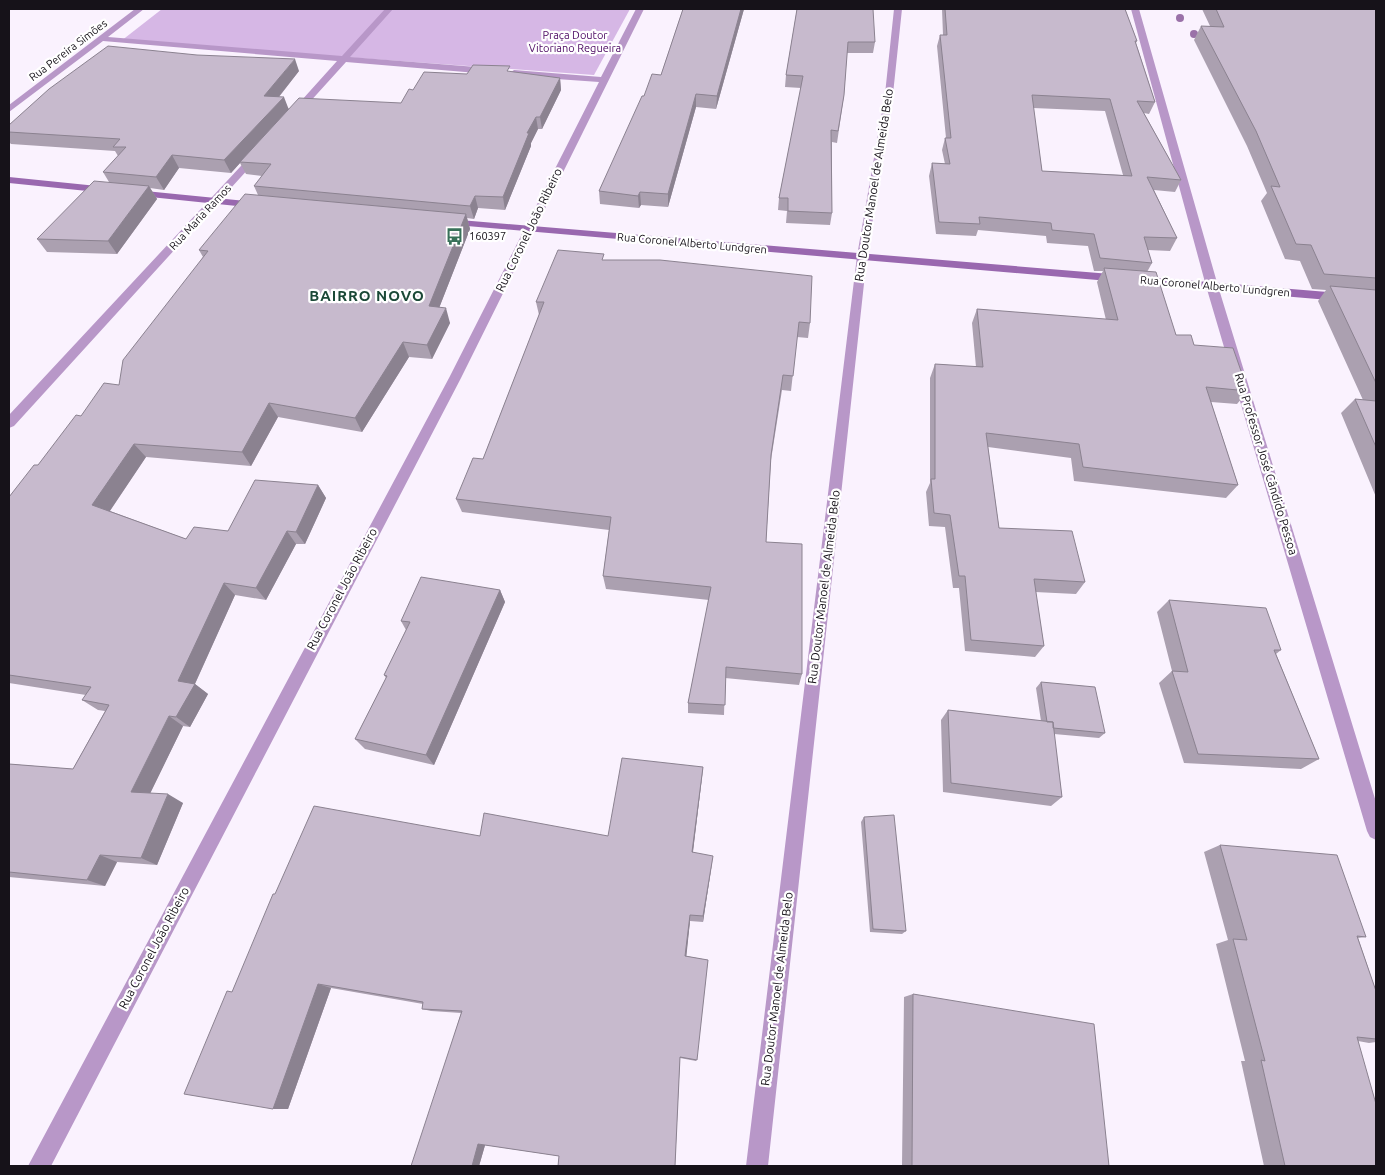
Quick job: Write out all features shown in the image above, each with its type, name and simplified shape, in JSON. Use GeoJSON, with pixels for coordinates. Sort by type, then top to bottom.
{"type":"FeatureCollection","features":[{"type":"Feature","properties":{"kind":"street","name":"Rua Pereira Simões"},"geometry":{"type":"LineString","coordinates":[[9,109],[140,9]]}},
{"type":"Feature","properties":{"kind":"street"},"geometry":{"type":"LineString","coordinates":[[285,124],[389,9]]}},
{"type":"Feature","properties":{"kind":"street","name":"Rua Coronel João Ribeiro"},"geometry":{"type":"LineString","coordinates":[[39,1166],[455,378],[640,9]]}},
{"type":"Feature","properties":{"kind":"street","name":"Rua Doutor Manoel de Almeida Belo"},"geometry":{"type":"LineString","coordinates":[[757,1166],[862,256],[889,94],[898,9]]}},
{"type":"Feature","properties":{"kind":"street","name":"Rua Professor José Cândido Pessoa"},"geometry":{"type":"LineString","coordinates":[[1135,9],[1212,286],[1376,831]]}},
{"type":"Feature","properties":{"kind":"street"},"geometry":{"type":"LineString","coordinates":[[102,39],[497,72]]}},
{"type":"Feature","properties":{"kind":"street"},"geometry":{"type":"LineString","coordinates":[[507,72],[603,80]]}},
{"type":"Feature","properties":{"kind":"street","name":"Rua Maria Ramos"},"geometry":{"type":"LineString","coordinates":[[9,423],[266,145]]}},
{"type":"Feature","properties":{"kind":"street"},"geometry":{"type":"LineString","coordinates":[[9,180],[263,206]]}},
{"type":"Feature","properties":{"kind":"street","name":"Rua Coronel Alberto Lundgren"},"geometry":{"type":"LineString","coordinates":[[441,222],[1376,300]]}},
{"type":"Feature","properties":{"kind":"green space","name":"Praça Doutor Vitoriano Regueira"},"geometry":{"type":"Polygon","coordinates":[[[162,9],[630,9],[594,75],[121,41],[162,9]]]}},
{"type":"Feature","properties":{"kind":"building"},"geometry":{"type":"Polygon","coordinates":[[[683,9],[741,9],[717,96],[696,94],[668,194],[640,192],[638,196],[599,191],[642,96],[644,96],[652,74],[661,75],[683,9]]]}},
{"type":"Feature","properties":{"kind":"building"},"geometry":{"type":"Polygon","coordinates":[[[797,9],[873,9],[875,42],[848,42],[844,95],[838,131],[831,130],[832,213],[788,211],[788,198],[779,198],[803,76],[786,75],[797,9]]]}},
{"type":"Feature","properties":{"kind":"building"},"geometry":{"type":"Polygon","coordinates":[[[945,9],[1125,9],[1137,41],[1135,41],[1155,102],[1137,101],[1181,180],[1147,177],[1177,238],[1144,237],[1152,263],[1100,258],[1094,234],[1052,230],[1051,223],[979,217],[980,224],[939,222],[932,163],[950,164],[945,138],[951,138],[940,35],[947,35],[945,9]],[[1032,95],[1042,171],[1132,176],[1110,99],[1032,95]]]}},
{"type":"Feature","properties":{"kind":"building"},"geometry":{"type":"Polygon","coordinates":[[[1216,9],[1376,9],[1376,278],[1324,274],[1311,245],[1296,244],[1271,186],[1280,187],[1256,131],[1201,26],[1224,27],[1216,9]]]}},
{"type":"Feature","properties":{"kind":"building"},"geometry":{"type":"Polygon","coordinates":[[[108,46],[197,55],[295,59],[264,96],[284,97],[224,160],[172,155],[156,177],[103,172],[126,147],[113,147],[120,139],[9,132],[9,125],[49,89],[108,46]]]}},
{"type":"Feature","properties":{"kind":"building"},"geometry":{"type":"Polygon","coordinates":[[[473,65],[510,66],[507,71],[560,78],[540,117],[536,117],[527,133],[529,133],[503,197],[475,196],[470,206],[254,186],[271,164],[240,162],[299,98],[401,103],[409,89],[413,90],[424,72],[467,74],[473,65]]]}},
{"type":"Feature","properties":{"kind":"building"},"geometry":{"type":"Polygon","coordinates":[[[94,181],[149,186],[108,241],[37,239],[94,181]]]}},
{"type":"Feature","properties":{"kind":"building"},"geometry":{"type":"Polygon","coordinates":[[[245,194],[466,214],[429,306],[446,308],[427,345],[403,342],[355,418],[269,403],[242,452],[134,444],[92,505],[186,539],[194,527],[228,531],[255,480],[318,485],[296,532],[287,531],[256,588],[224,583],[178,681],[195,684],[176,717],[169,716],[131,792],[168,794],[141,858],[100,855],[87,880],[9,872],[9,764],[73,769],[109,705],[82,700],[91,687],[9,675],[9,497],[34,465],[38,465],[76,415],[81,416],[104,383],[119,385],[123,360],[208,251],[199,250],[245,194]]]}},
{"type":"Feature","properties":{"kind":"building"},"geometry":{"type":"Polygon","coordinates":[[[558,250],[604,254],[602,260],[660,260],[812,276],[810,323],[799,322],[793,376],[783,375],[771,455],[766,542],[802,544],[802,674],[726,667],[725,705],[688,703],[711,587],[603,576],[611,517],[456,499],[473,458],[483,459],[544,302],[536,302],[558,250]]]}},
{"type":"Feature","properties":{"kind":"building"},"geometry":{"type":"Polygon","coordinates":[[[1104,268],[1156,272],[1176,335],[1191,335],[1194,345],[1233,348],[1248,391],[1206,387],[1238,485],[1083,467],[1079,444],[986,433],[999,528],[1072,531],[1085,582],[1034,579],[1044,646],[971,640],[965,576],[959,576],[950,515],[934,513],[931,479],[935,479],[935,364],[983,367],[977,309],[1118,320],[1104,268]]]}},
{"type":"Feature","properties":{"kind":"building"},"geometry":{"type":"Polygon","coordinates":[[[1330,286],[1376,290],[1376,383],[1330,286]]]}},
{"type":"Feature","properties":{"kind":"building"},"geometry":{"type":"Polygon","coordinates":[[[1355,399],[1376,401],[1376,447],[1355,399]]]}},
{"type":"Feature","properties":{"kind":"building"},"geometry":{"type":"Polygon","coordinates":[[[421,577],[500,590],[426,755],[355,739],[387,676],[384,675],[410,622],[401,621],[421,577]]]}},
{"type":"Feature","properties":{"kind":"building"},"geometry":{"type":"Polygon","coordinates":[[[1169,600],[1266,608],[1281,650],[1274,650],[1319,759],[1198,754],[1172,671],[1188,672],[1169,600]]]}},
{"type":"Feature","properties":{"kind":"building"},"geometry":{"type":"Polygon","coordinates":[[[1041,682],[1095,687],[1105,733],[1053,728],[1053,722],[1047,722],[1041,682]]]}},
{"type":"Feature","properties":{"kind":"building"},"geometry":{"type":"Polygon","coordinates":[[[948,710],[1053,722],[1062,797],[951,783],[948,710]]]}},
{"type":"Feature","properties":{"kind":"building"},"geometry":{"type":"Polygon","coordinates":[[[622,758],[703,767],[692,852],[713,856],[703,916],[690,915],[685,956],[708,960],[697,1060],[680,1057],[675,1166],[558,1166],[559,1156],[478,1144],[472,1166],[411,1166],[462,1011],[422,1009],[423,1002],[318,984],[273,1109],[184,1094],[227,991],[232,992],[273,894],[275,894],[314,806],[480,836],[484,813],[608,836],[622,758]]]}},
{"type":"Feature","properties":{"kind":"building"},"geometry":{"type":"Polygon","coordinates":[[[894,815],[906,931],[873,929],[864,817],[894,815]]]}},
{"type":"Feature","properties":{"kind":"building"},"geometry":{"type":"Polygon","coordinates":[[[1220,845],[1337,855],[1366,937],[1357,936],[1376,991],[1376,1039],[1357,1037],[1376,1104],[1376,1166],[1285,1166],[1261,1060],[1265,1061],[1233,939],[1247,940],[1220,845]]]}},
{"type":"Feature","properties":{"kind":"building"},"geometry":{"type":"Polygon","coordinates":[[[913,994],[1094,1024],[1109,1166],[912,1166],[913,994]]]}},
{"type":"Feature","properties":{"kind":"place","name":"160397"},"geometry":{"type":"Point","coordinates":[455,236]}},
{"type":"Feature","properties":{"kind":"district","name":"BAIRRO NOVO"},"geometry":{"type":"Point","coordinates":[367,296]}}]}
